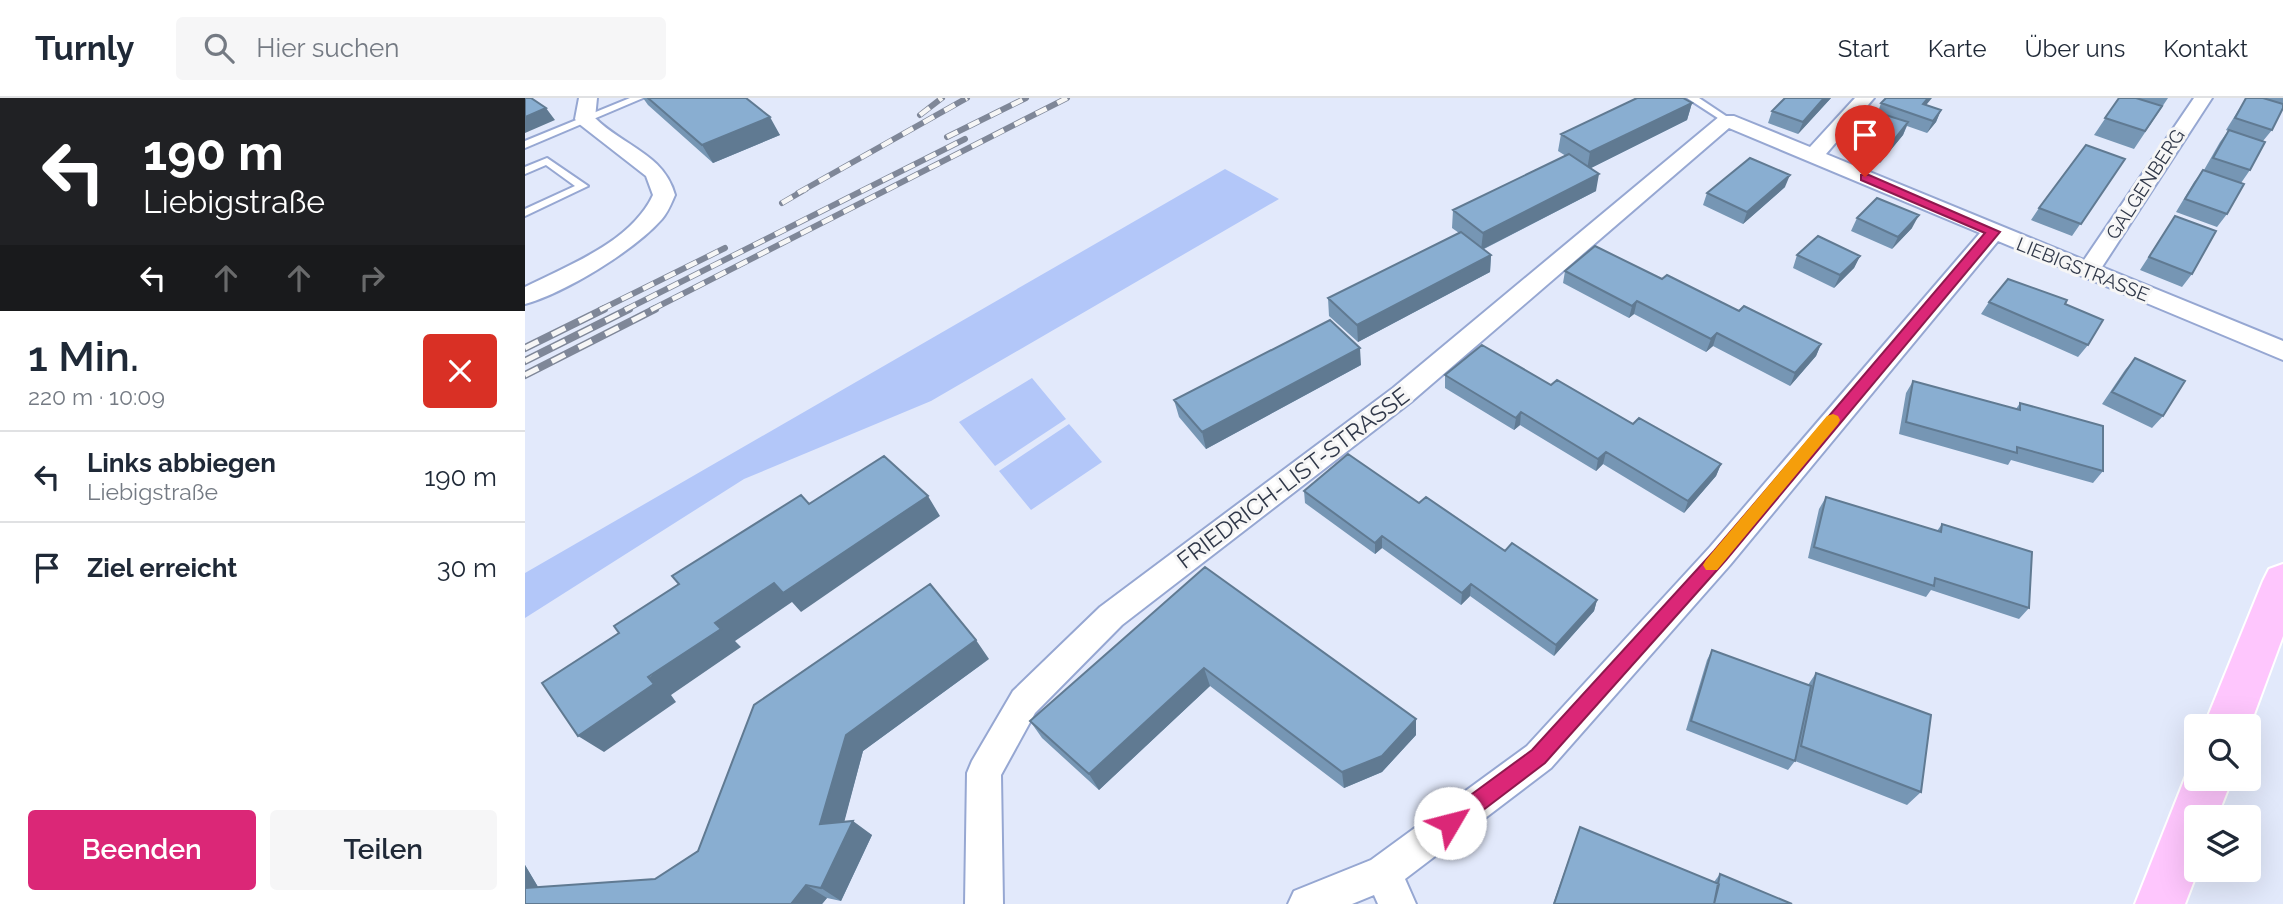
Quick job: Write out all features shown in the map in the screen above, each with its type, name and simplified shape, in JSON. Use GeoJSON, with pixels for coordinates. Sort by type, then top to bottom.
{"type":"FeatureCollection","features":[{"type":"Feature","properties":{"kind":"main road"},"geometry":{"type":"LineString","coordinates":[[2232,714],[2283,581]]}},
{"type":"Feature","properties":{"kind":"main road"},"geometry":{"type":"LineString","coordinates":[[2160,904],[2202,791]]}},
{"type":"Feature","properties":{"kind":"street"},"geometry":{"type":"LineString","coordinates":[[528,291],[625,240],[657,215],[664,203],[662,181],[654,172],[599,134],[585,119],[589,98]]}},
{"type":"Feature","properties":{"kind":"street"},"geometry":{"type":"LineString","coordinates":[[1814,155],[1865,98]]}},
{"type":"Feature","properties":{"kind":"street","name":"GALGENBERG"},"geometry":{"type":"LineString","coordinates":[[2088,271],[2203,98]]}},
{"type":"Feature","properties":{"kind":"street","name":"LIEBIGSTRASSE"},"geometry":{"type":"LineString","coordinates":[[1727,120],[2283,351]]}},
{"type":"Feature","properties":{"kind":"street","name":"FRIEDRICH-LIST-STRASSE"},"geometry":{"type":"LineString","coordinates":[[984,904],[984,773],[1024,702],[1111,616],[1402,395],[1727,120]]}},
{"type":"Feature","properties":{"kind":"street"},"geometry":{"type":"LineString","coordinates":[[1307,904],[1390,888],[1539,757],[1720,556],[1993,232]]}},
{"type":"Feature","properties":{"kind":"lane"},"geometry":{"type":"LineString","coordinates":[[525,145],[638,98]]}},
{"type":"Feature","properties":{"kind":"lane","name":"LIEBIGSTRASSE"},"geometry":{"type":"LineString","coordinates":[[1692,98],[1727,120]]}},
{"type":"Feature","properties":{"kind":"lane"},"geometry":{"type":"LineString","coordinates":[[525,171],[547,161],[583,186],[525,213]]}},
{"type":"Feature","properties":{"kind":"shaded area"},"geometry":{"type":"Polygon","coordinates":[[[1225,169],[1279,199],[931,401],[744,479],[525,618],[525,573],[1225,169]]]}},
{"type":"Feature","properties":{"kind":"shaded area"},"geometry":{"type":"Polygon","coordinates":[[[1032,378],[1066,419],[995,466],[959,422],[1032,378]]]}},
{"type":"Feature","properties":{"kind":"shaded area"},"geometry":{"type":"Polygon","coordinates":[[[1069,424],[1102,462],[1031,510],[999,471],[1069,424]]]}},
{"type":"Feature","properties":{"kind":"building"},"geometry":{"type":"Polygon","coordinates":[[[525,98],[531,98],[546,108],[525,117],[525,98]]]}},
{"type":"Feature","properties":{"kind":"building"},"geometry":{"type":"Polygon","coordinates":[[[648,98],[746,98],[770,117],[702,145],[648,98]]]}},
{"type":"Feature","properties":{"kind":"building"},"geometry":{"type":"Polygon","coordinates":[[[1637,98],[1683,98],[1692,103],[1590,152],[1561,134],[1637,98]]]}},
{"type":"Feature","properties":{"kind":"building"},"geometry":{"type":"Polygon","coordinates":[[[1785,98],[1824,98],[1803,122],[1772,111],[1785,98]]]}},
{"type":"Feature","properties":{"kind":"building"},"geometry":{"type":"Polygon","coordinates":[[[1886,98],[1928,98],[1923,104],[1941,110],[1933,121],[1881,103],[1886,98]]]}},
{"type":"Feature","properties":{"kind":"building"},"geometry":{"type":"Polygon","coordinates":[[[2119,98],[2136,98],[2162,106],[2145,131],[2105,118],[2119,98]]]}},
{"type":"Feature","properties":{"kind":"building"},"geometry":{"type":"Polygon","coordinates":[[[2246,98],[2263,98],[2283,104],[2272,130],[2235,118],[2246,98]]]}},
{"type":"Feature","properties":{"kind":"building"},"geometry":{"type":"Polygon","coordinates":[[[1873,111],[1908,122],[1885,151],[1849,138],[1873,111]]]}},
{"type":"Feature","properties":{"kind":"building"},"geometry":{"type":"Polygon","coordinates":[[[2229,130],[2265,142],[2250,170],[2213,158],[2229,130]]]}},
{"type":"Feature","properties":{"kind":"building"},"geometry":{"type":"Polygon","coordinates":[[[2086,145],[2125,159],[2081,224],[2039,208],[2086,145]]]}},
{"type":"Feature","properties":{"kind":"building"},"geometry":{"type":"Polygon","coordinates":[[[1569,154],[1599,174],[1483,233],[1453,210],[1569,154]]]}},
{"type":"Feature","properties":{"kind":"building"},"geometry":{"type":"Polygon","coordinates":[[[1750,158],[1790,175],[1747,212],[1707,193],[1750,158]]]}},
{"type":"Feature","properties":{"kind":"building"},"geometry":{"type":"Polygon","coordinates":[[[2203,170],[2244,184],[2227,214],[2185,199],[2203,170]]]}},
{"type":"Feature","properties":{"kind":"building"},"geometry":{"type":"Polygon","coordinates":[[[1877,198],[1919,215],[1898,237],[1857,218],[1877,198]]]}},
{"type":"Feature","properties":{"kind":"building"},"geometry":{"type":"Polygon","coordinates":[[[2175,216],[2216,231],[2192,274],[2149,257],[2175,216]]]}},
{"type":"Feature","properties":{"kind":"building"},"geometry":{"type":"Polygon","coordinates":[[[1461,232],[1491,255],[1357,325],[1328,298],[1461,232]]]}},
{"type":"Feature","properties":{"kind":"building"},"geometry":{"type":"Polygon","coordinates":[[[1818,236],[1860,256],[1840,275],[1797,255],[1818,236]]]}},
{"type":"Feature","properties":{"kind":"building"},"geometry":{"type":"Polygon","coordinates":[[[1595,246],[1662,279],[1667,275],[1739,311],[1744,306],[1821,344],[1795,373],[1717,333],[1711,339],[1637,301],[1632,306],[1565,271],[1595,246]]]}},
{"type":"Feature","properties":{"kind":"building"},"geometry":{"type":"Polygon","coordinates":[[[2008,279],[2067,300],[2065,304],[2103,320],[2088,345],[1989,302],[2008,279]]]}},
{"type":"Feature","properties":{"kind":"building"},"geometry":{"type":"Polygon","coordinates":[[[1330,320],[1360,348],[1202,432],[1174,400],[1330,320]]]}},
{"type":"Feature","properties":{"kind":"building"},"geometry":{"type":"Polygon","coordinates":[[[1482,345],[1551,385],[1557,380],[1633,424],[1639,418],[1721,464],[1688,501],[1606,452],[1598,459],[1521,412],[1516,418],[1445,375],[1482,345]]]}},
{"type":"Feature","properties":{"kind":"building"},"geometry":{"type":"Polygon","coordinates":[[[2135,358],[2185,381],[2163,416],[2112,392],[2135,358]]]}},
{"type":"Feature","properties":{"kind":"building"},"geometry":{"type":"Polygon","coordinates":[[[1913,381],[2020,410],[2020,403],[2103,426],[2103,471],[2017,447],[2017,453],[1906,422],[1913,381]]]}},
{"type":"Feature","properties":{"kind":"building"},"geometry":{"type":"Polygon","coordinates":[[[1348,454],[1419,503],[1426,497],[1505,551],[1512,543],[1597,600],[1556,645],[1471,584],[1462,593],[1382,536],[1375,543],[1304,491],[1348,454]]]}},
{"type":"Feature","properties":{"kind":"building"},"geometry":{"type":"Polygon","coordinates":[[[884,456],[928,496],[783,593],[774,583],[715,623],[721,629],[648,677],[654,684],[578,736],[542,683],[619,633],[614,626],[679,584],[672,576],[801,495],[809,504],[884,456]]]}},
{"type":"Feature","properties":{"kind":"building"},"geometry":{"type":"Polygon","coordinates":[[[1826,497],[1941,532],[1942,524],[2032,552],[2029,608],[1935,578],[1934,586],[1814,547],[1826,497]]]}},
{"type":"Feature","properties":{"kind":"building"},"geometry":{"type":"Polygon","coordinates":[[[1205,567],[1416,719],[1382,756],[1342,772],[1204,668],[1089,774],[1030,721],[1205,567]]]}},
{"type":"Feature","properties":{"kind":"building"},"geometry":{"type":"Polygon","coordinates":[[[930,584],[976,640],[846,735],[820,824],[853,821],[821,888],[806,885],[791,904],[525,904],[525,888],[655,879],[698,851],[754,705],[930,584]]]}},
{"type":"Feature","properties":{"kind":"building"},"geometry":{"type":"Polygon","coordinates":[[[1712,650],[1811,686],[1795,761],[1691,721],[1712,650]]]}},
{"type":"Feature","properties":{"kind":"building"},"geometry":{"type":"Polygon","coordinates":[[[1816,673],[1931,715],[1921,792],[1801,746],[1816,673]]]}},
{"type":"Feature","properties":{"kind":"building"},"geometry":{"type":"Polygon","coordinates":[[[1580,827],[1719,884],[1714,904],[1554,904],[1580,827]]]}},
{"type":"Feature","properties":{"kind":"building"},"geometry":{"type":"Polygon","coordinates":[[[1720,874],[1792,904],[1714,904],[1720,874]]]}},
{"type":"Feature","properties":{"kind":"railway"},"geometry":{"type":"LineString","coordinates":[[920,115],[942,98]]}},
{"type":"Feature","properties":{"kind":"railway"},"geometry":{"type":"LineString","coordinates":[[798,193],[967,98]]}},
{"type":"Feature","properties":{"kind":"railway"},"geometry":{"type":"LineString","coordinates":[[947,137],[1026,98]]}},
{"type":"Feature","properties":{"kind":"railway"},"geometry":{"type":"LineString","coordinates":[[651,310],[1067,98]]}},
{"type":"Feature","properties":{"kind":"railway"},"geometry":{"type":"LineString","coordinates":[[625,310],[965,139]]}},
{"type":"Feature","properties":{"kind":"railway"},"geometry":{"type":"LineString","coordinates":[[782,203],[806,189]]}},
{"type":"Feature","properties":{"kind":"railway"},"geometry":{"type":"LineString","coordinates":[[600,310],[725,248]]}},
{"type":"Feature","properties":{"kind":"railway"},"geometry":{"type":"LineString","coordinates":[[525,348],[604,309]]}},
{"type":"Feature","properties":{"kind":"railway"},"geometry":{"type":"LineString","coordinates":[[525,361],[629,309]]}},
{"type":"Feature","properties":{"kind":"railway"},"geometry":{"type":"LineString","coordinates":[[525,375],[655,309]]}},
{"type":"Feature","properties":{"kind":"slow traffic"},"geometry":{"type":"LineString","coordinates":[[1711,565],[1833,420]]}},
{"type":"Feature","properties":{"kind":"route"},"geometry":{"type":"LineString","coordinates":[[1450,823],[1539,757],[1720,556],[1893,347],[1993,232],[1865,177]]}}]}
